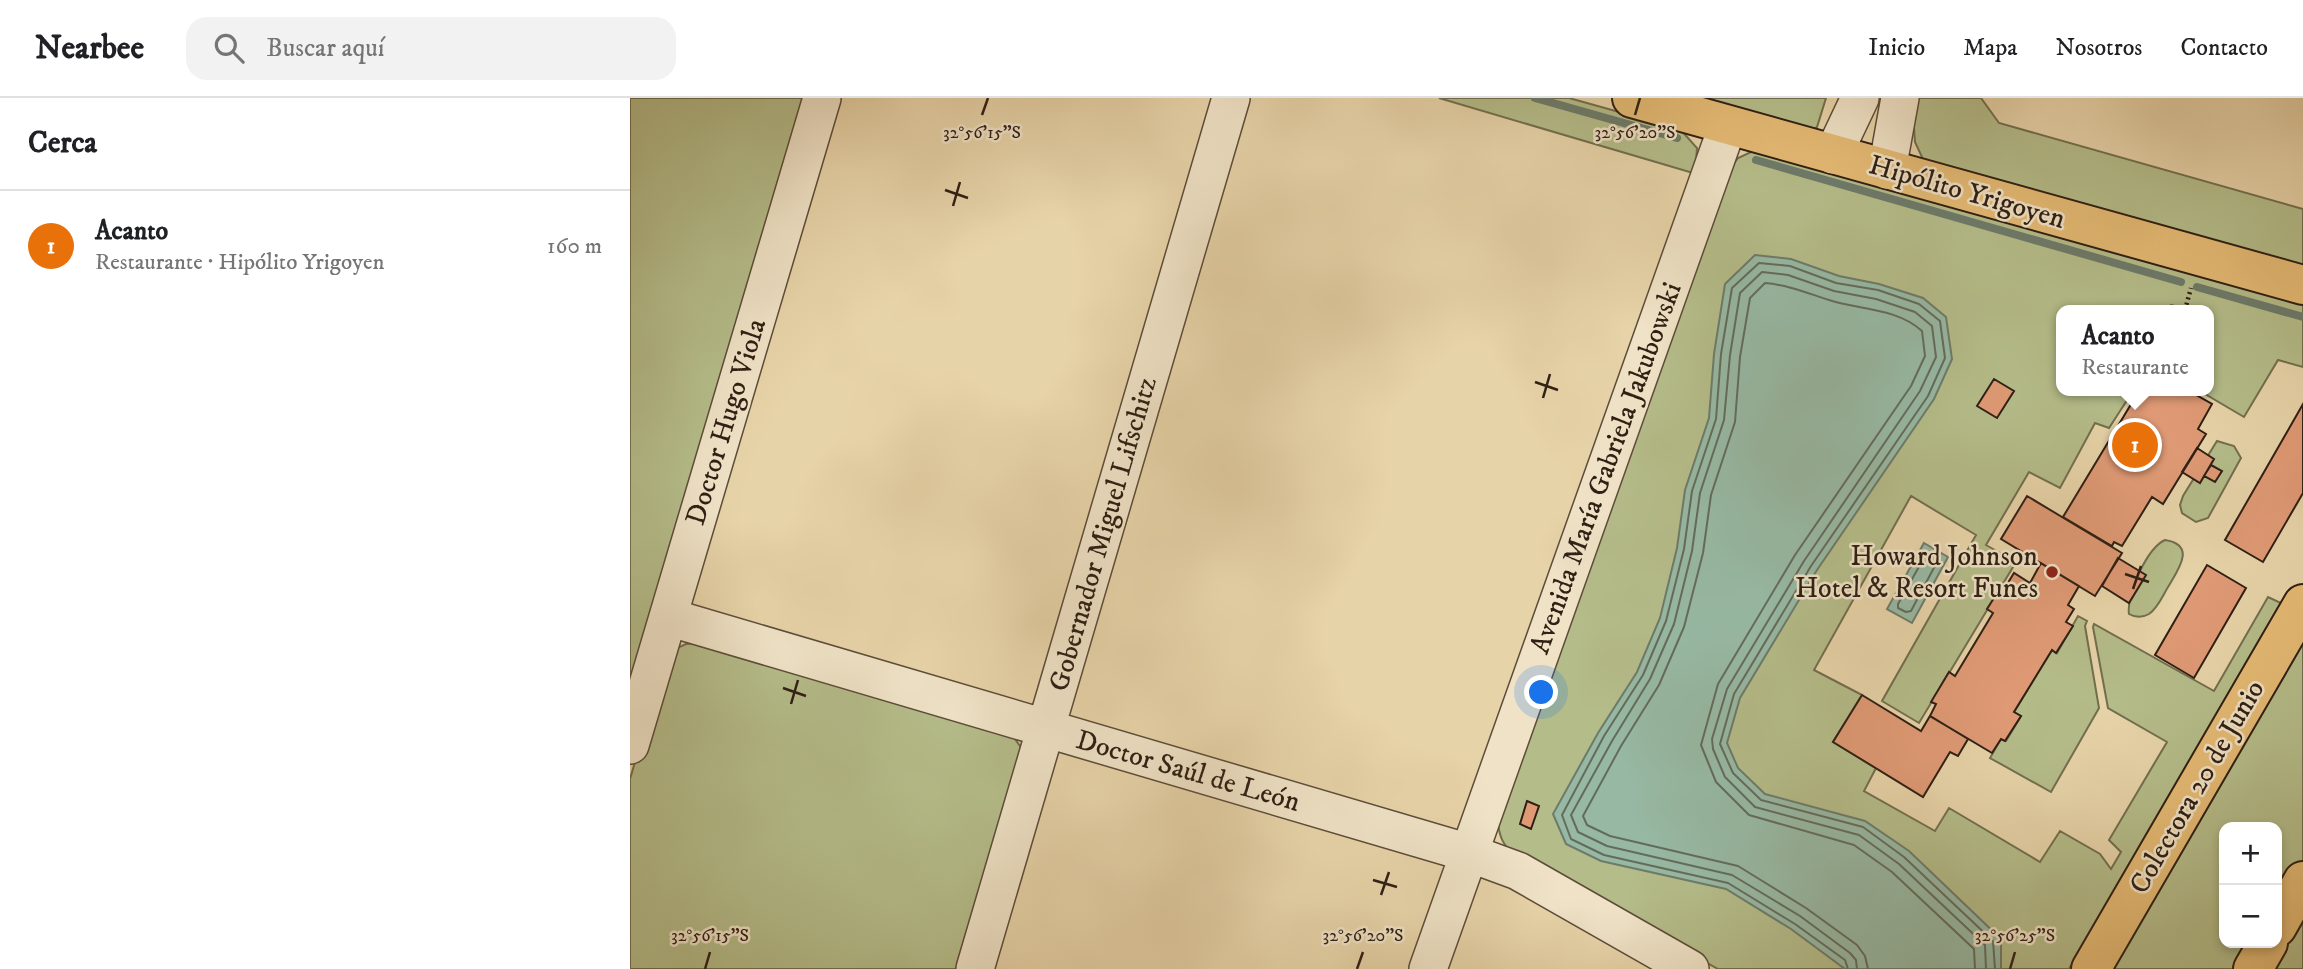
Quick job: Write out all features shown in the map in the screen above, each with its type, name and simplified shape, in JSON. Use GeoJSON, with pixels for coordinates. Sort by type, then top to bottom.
{"type":"FeatureCollection","features":[{"type":"Feature","properties":{"kind":"main road","name":"Hipólito Yrigoyen"},"geometry":{"type":"LineString","coordinates":[[1632,98],[2303,285]]}},
{"type":"Feature","properties":{"kind":"main road","name":"Colectora 20 de Junio"},"geometry":{"type":"LineString","coordinates":[[2091,969],[2303,604]]}},
{"type":"Feature","properties":{"kind":"main road"},"geometry":{"type":"LineString","coordinates":[[2282,919],[2303,881]]}},
{"type":"Feature","properties":{"kind":"main road"},"geometry":{"type":"LineString","coordinates":[[2253,969],[2265,948]]}},
{"type":"Feature","properties":{"kind":"street","name":"Doctor Hugo Viola"},"geometry":{"type":"LineString","coordinates":[[630,745],[822,98]]}},
{"type":"Feature","properties":{"kind":"street","name":"Gobernador Miguel Lifschitz"},"geometry":{"type":"LineString","coordinates":[[975,969],[1231,98]]}},
{"type":"Feature","properties":{"kind":"street"},"geometry":{"type":"LineString","coordinates":[[1833,155],[1860,98]]}},
{"type":"Feature","properties":{"kind":"street"},"geometry":{"type":"LineString","coordinates":[[1887,170],[1900,98]]}},
{"type":"Feature","properties":{"kind":"street","name":"Avenida María Gabriela Jakubowski"},"geometry":{"type":"LineString","coordinates":[[1428,969],[1728,125]]}},
{"type":"Feature","properties":{"kind":"street","name":"Doctor Saúl de León"},"geometry":{"type":"LineString","coordinates":[[668,618],[1469,853],[1518,871],[1690,969]]}},
{"type":"Feature","properties":{"kind":"shaded area"},"geometry":{"type":"Polygon","coordinates":[[[630,98],[805,98],[630,691],[630,98]]]}},
{"type":"Feature","properties":{"kind":"shaded area"},"geometry":{"type":"Polygon","coordinates":[[[1439,98],[1569,98],[1680,129],[1697,148],[1693,173],[1439,98]]]}},
{"type":"Feature","properties":{"kind":"shaded area"},"geometry":{"type":"Polygon","coordinates":[[[1676,98],[1826,98],[1817,127],[1808,133],[1676,98]]]}},
{"type":"Feature","properties":{"kind":"shaded area"},"geometry":{"type":"Polygon","coordinates":[[[1912,98],[1981,98],[1999,123],[2303,209],[2303,272],[1927,168],[1915,142],[1912,98]]]}},
{"type":"Feature","properties":{"kind":"shaded area"},"geometry":{"type":"Polygon","coordinates":[[[1753,151],[2303,301],[2303,367],[2278,360],[2244,417],[2208,396],[2214,396],[2214,305],[2056,305],[2056,396],[2130,396],[2109,428],[2095,423],[2060,488],[2029,472],[1986,545],[2016,562],[1919,723],[1882,701],[1976,535],[1911,496],[1814,670],[1862,695],[1833,742],[1876,768],[1864,791],[1935,831],[1949,808],[2040,862],[2060,831],[2100,854],[2111,869],[2121,852],[2109,840],[2167,742],[2108,708],[2094,624],[2214,691],[2268,597],[2283,604],[2069,969],[1718,969],[1514,854],[1501,837],[1498,824],[1729,170],[1738,158],[1753,151]]]}},
{"type":"Feature","properties":{"kind":"shaded area"},"geometry":{"type":"Polygon","coordinates":[[[2217,441],[2234,446],[2241,458],[2208,518],[2196,522],[2182,513],[2180,505],[2217,441]]]}},
{"type":"Feature","properties":{"kind":"shaded area"},"geometry":{"type":"Polygon","coordinates":[[[2165,540],[2180,547],[2183,553],[2180,566],[2152,611],[2141,617],[2129,614],[2131,596],[2139,573],[2151,552],[2165,540]]]}},
{"type":"Feature","properties":{"kind":"shaded area"},"geometry":{"type":"Polygon","coordinates":[[[2303,604],[2303,969],[2091,969],[2303,604]]]}},
{"type":"Feature","properties":{"kind":"shaded area"},"geometry":{"type":"Polygon","coordinates":[[[2078,616],[2087,621],[2085,626],[2099,708],[2051,792],[1990,758],[2001,739],[2006,741],[2021,716],[2014,712],[2052,650],[2057,653],[2078,616]]]}},
{"type":"Feature","properties":{"kind":"shaded area"},"geometry":{"type":"Polygon","coordinates":[[[699,643],[1012,735],[1020,746],[1024,759],[964,969],[630,969],[630,779],[662,670],[677,648],[699,643]]]}},
{"type":"Feature","properties":{"kind":"water"},"geometry":{"type":"Polygon","coordinates":[[[1755,255],[1791,259],[1839,276],[1879,284],[1923,298],[1946,317],[1952,359],[1934,399],[1817,570],[1740,698],[1727,743],[1738,768],[1765,794],[1865,821],[1909,851],[2001,939],[2001,969],[1845,969],[1791,929],[1726,889],[1601,861],[1566,844],[1553,814],[1598,733],[1637,672],[1660,618],[1677,548],[1685,490],[1709,418],[1714,354],[1725,284],[1755,255]]]}},
{"type":"Feature","properties":{"kind":"water"},"geometry":{"type":"Polygon","coordinates":[[[1924,543],[1948,557],[1912,623],[1887,609],[1924,543]]]}},
{"type":"Feature","properties":{"kind":"building"},"geometry":{"type":"Polygon","coordinates":[[[1994,379],[2014,391],[1997,418],[1977,406],[1994,379]]]}},
{"type":"Feature","properties":{"kind":"building"},"geometry":{"type":"Polygon","coordinates":[[[2136,396],[2198,396],[2212,404],[2198,429],[2206,434],[2163,504],[2152,497],[2122,546],[2114,542],[2112,546],[2063,517],[2136,396]]]}},
{"type":"Feature","properties":{"kind":"building"},"geometry":{"type":"Polygon","coordinates":[[[2303,404],[2303,493],[2263,562],[2225,540],[2303,404]]]}},
{"type":"Feature","properties":{"kind":"building"},"geometry":{"type":"Polygon","coordinates":[[[2197,448],[2214,459],[2200,483],[2182,472],[2197,448]]]}},
{"type":"Feature","properties":{"kind":"building"},"geometry":{"type":"Polygon","coordinates":[[[2211,465],[2222,471],[2215,482],[2204,476],[2211,465]]]}},
{"type":"Feature","properties":{"kind":"building"},"geometry":{"type":"Polygon","coordinates":[[[2027,496],[2122,553],[2095,596],[2001,539],[2027,496]]]}},
{"type":"Feature","properties":{"kind":"building"},"geometry":{"type":"Polygon","coordinates":[[[2118,558],[2146,575],[2129,603],[2102,586],[2118,558]]]}},
{"type":"Feature","properties":{"kind":"building"},"geometry":{"type":"Polygon","coordinates":[[[2041,563],[2079,586],[2068,605],[2074,609],[2066,622],[2073,626],[2056,653],[2052,650],[2014,712],[2021,716],[2005,741],[2001,739],[1992,753],[1930,716],[1936,704],[1931,702],[1949,672],[1955,676],[1993,613],[1987,609],[2003,584],[2006,586],[2014,573],[2030,583],[2041,563]]]}},
{"type":"Feature","properties":{"kind":"building"},"geometry":{"type":"Polygon","coordinates":[[[2207,565],[2246,588],[2194,678],[2155,655],[2207,565]]]}},
{"type":"Feature","properties":{"kind":"building"},"geometry":{"type":"Polygon","coordinates":[[[1862,695],[1921,731],[1930,716],[1968,739],[1958,756],[1950,752],[1923,797],[1833,742],[1862,695]]]}},
{"type":"Feature","properties":{"kind":"building"},"geometry":{"type":"Polygon","coordinates":[[[1527,801],[1539,806],[1531,829],[1520,824],[1527,801]]]}},
{"type":"Feature","properties":{"kind":"waterway"},"geometry":{"type":"LineString","coordinates":[[1535,98],[1677,138]]}},
{"type":"Feature","properties":{"kind":"waterway"},"geometry":{"type":"LineString","coordinates":[[1756,160],[2181,282]]}},
{"type":"Feature","properties":{"kind":"waterway"},"geometry":{"type":"LineString","coordinates":[[2197,287],[2303,317]]}},
{"type":"Feature","properties":{"kind":"place","name":"Acanto"},"geometry":{"type":"Point","coordinates":[2135,445]}},
{"type":"Feature","properties":{"kind":"place","name":"Howard Johnson Hotel & Resort Funes"},"geometry":{"type":"Point","coordinates":[2052,572]}}]}
